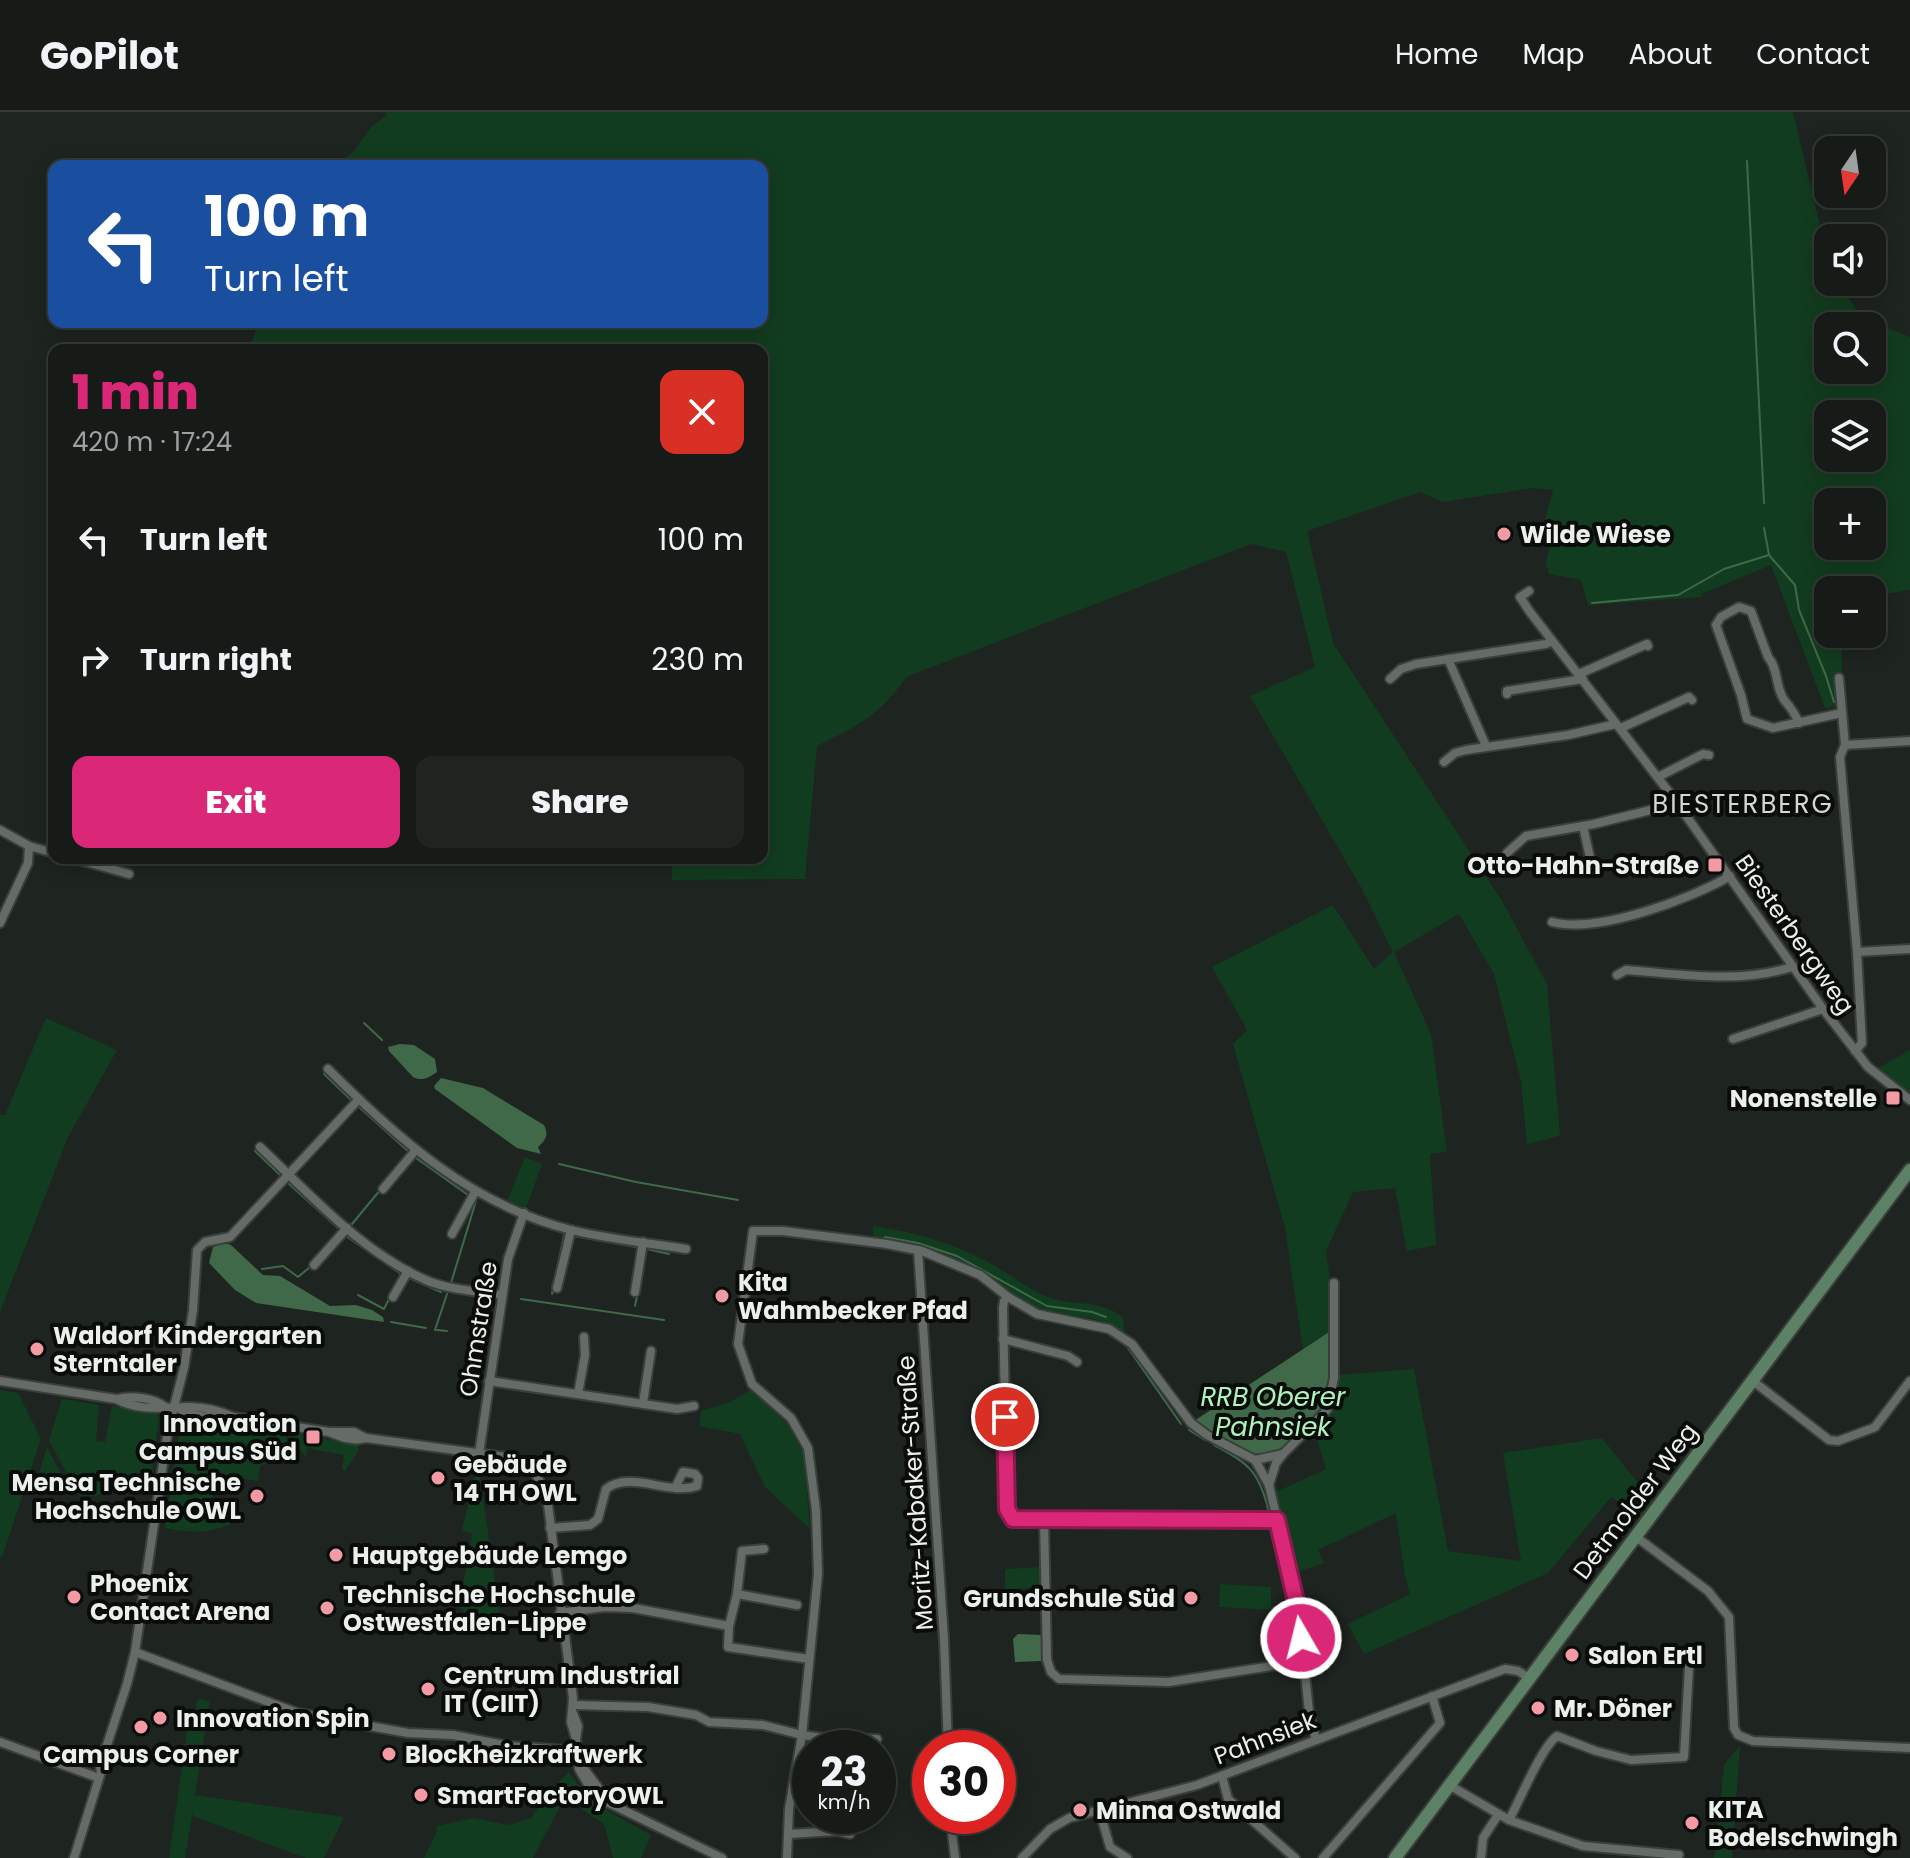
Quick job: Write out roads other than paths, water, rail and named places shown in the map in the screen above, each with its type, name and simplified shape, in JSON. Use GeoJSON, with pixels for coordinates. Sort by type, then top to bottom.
{"type":"FeatureCollection","features":[{"type":"Feature","properties":{"kind":"street","name":"Biesterbergweg"},"geometry":{"type":"LineString","coordinates":[[1529,591],[1520,597],[1675,800],[1823,1009],[1868,1067],[1910,1100]]}},
{"type":"Feature","properties":{"kind":"street"},"geometry":{"type":"LineString","coordinates":[[1799,723],[1791,705],[1784,700],[1773,663],[1751,611],[1739,607],[1721,617],[1716,625],[1741,695],[1745,717],[1773,728],[1799,723],[1842,713]]}},
{"type":"Feature","properties":{"kind":"street"},"geometry":{"type":"LineString","coordinates":[[1390,679],[1408,666],[1552,641]]}},
{"type":"Feature","properties":{"kind":"street"},"geometry":{"type":"LineString","coordinates":[[1507,694],[1507,691],[1581,677],[1648,646]]}},
{"type":"Feature","properties":{"kind":"street"},"geometry":{"type":"LineString","coordinates":[[1448,659],[1486,746]]}},
{"type":"Feature","properties":{"kind":"street"},"geometry":{"type":"LineString","coordinates":[[1839,678],[1845,745],[1840,757],[1862,1043],[1855,1051]]}},
{"type":"Feature","properties":{"kind":"street"},"geometry":{"type":"LineString","coordinates":[[1444,762],[1462,750],[1618,726],[1689,697],[1692,700]]}},
{"type":"Feature","properties":{"kind":"street"},"geometry":{"type":"LineString","coordinates":[[1845,745],[1910,741]]}},
{"type":"Feature","properties":{"kind":"street"},"geometry":{"type":"LineString","coordinates":[[1658,777],[1703,754],[1709,755]]}},
{"type":"Feature","properties":{"kind":"street"},"geometry":{"type":"LineString","coordinates":[[1507,853],[1526,836],[1663,807],[1675,800]]}},
{"type":"Feature","properties":{"kind":"street"},"geometry":{"type":"LineString","coordinates":[[1583,826],[1592,867]]}},
{"type":"Feature","properties":{"kind":"street"},"geometry":{"type":"LineString","coordinates":[[0,830],[29,846],[48,851]]}},
{"type":"Feature","properties":{"kind":"street"},"geometry":{"type":"LineString","coordinates":[[0,923],[28,863],[29,846]]}},
{"type":"Feature","properties":{"kind":"street"},"geometry":{"type":"LineString","coordinates":[[93,864],[129,874]]}},
{"type":"Feature","properties":{"kind":"street"},"geometry":{"type":"LineString","coordinates":[[1552,922],[1577,925],[1608,920],[1691,896],[1730,876]]}},
{"type":"Feature","properties":{"kind":"street"},"geometry":{"type":"LineString","coordinates":[[1857,952],[1910,949]]}},
{"type":"Feature","properties":{"kind":"street"},"geometry":{"type":"LineString","coordinates":[[1617,975],[1626,970],[1732,978],[1766,975],[1792,967]]}},
{"type":"Feature","properties":{"kind":"street"},"geometry":{"type":"LineString","coordinates":[[1733,1039],[1823,1009]]}},
{"type":"Feature","properties":{"kind":"street"},"geometry":{"type":"LineString","coordinates":[[328,1069],[415,1151],[475,1192],[571,1230],[686,1249]]}},
{"type":"Feature","properties":{"kind":"street"},"geometry":{"type":"LineString","coordinates":[[74,1858],[100,1775],[107,1764],[107,1751],[139,1653],[168,1430],[184,1368],[193,1310],[197,1250],[205,1242],[230,1237],[359,1099]]}},
{"type":"Feature","properties":{"kind":"street"},"geometry":{"type":"LineString","coordinates":[[260,1147],[347,1228],[408,1271],[446,1287],[501,1295]]}},
{"type":"Feature","properties":{"kind":"street"},"geometry":{"type":"LineString","coordinates":[[383,1189],[415,1151]]}},
{"type":"Feature","properties":{"kind":"street","name":"Detmolder Weg"},"geometry":{"type":"LineString","coordinates":[[1395,1858],[1910,1170]]}},
{"type":"Feature","properties":{"kind":"street"},"geometry":{"type":"LineString","coordinates":[[452,1234],[475,1192]]}},
{"type":"Feature","properties":{"kind":"street","name":"Ohmstraße"},"geometry":{"type":"LineString","coordinates":[[479,1454],[501,1295],[508,1259],[524,1213]]}},
{"type":"Feature","properties":{"kind":"street"},"geometry":{"type":"LineString","coordinates":[[314,1265],[347,1228]]}},
{"type":"Feature","properties":{"kind":"street"},"geometry":{"type":"LineString","coordinates":[[557,1288],[571,1230]]}},
{"type":"Feature","properties":{"kind":"street"},"geometry":{"type":"LineString","coordinates":[[802,1730],[818,1574],[816,1511],[808,1448],[791,1418],[752,1384],[738,1344],[753,1231],[783,1231],[918,1250],[980,1275],[1037,1314],[1098,1325],[1122,1336],[1141,1354],[1191,1423],[1255,1460],[1269,1485],[1299,1614],[1309,1712],[1316,1740]]}},
{"type":"Feature","properties":{"kind":"street"},"geometry":{"type":"LineString","coordinates":[[635,1292],[643,1242]]}},
{"type":"Feature","properties":{"kind":"street","name":"Moritz-Kabaker-Straße"},"geometry":{"type":"LineString","coordinates":[[918,1250],[948,1730]]}},
{"type":"Feature","properties":{"kind":"street"},"geometry":{"type":"LineString","coordinates":[[393,1297],[408,1271]]}},
{"type":"Feature","properties":{"kind":"street"},"geometry":{"type":"LineString","coordinates":[[1269,1485],[1276,1463],[1320,1420],[1331,1400],[1334,1378],[1334,1283]]}},
{"type":"Feature","properties":{"kind":"street"},"geometry":{"type":"LineString","coordinates":[[1008,1297],[1003,1304],[1003,1339],[1007,1509],[1013,1519],[1277,1520]]}},
{"type":"Feature","properties":{"kind":"street"},"geometry":{"type":"LineString","coordinates":[[578,1394],[585,1355],[584,1337]]}},
{"type":"Feature","properties":{"kind":"street"},"geometry":{"type":"LineString","coordinates":[[1003,1339],[1068,1356],[1077,1362]]}},
{"type":"Feature","properties":{"kind":"street"},"geometry":{"type":"LineString","coordinates":[[643,1403],[651,1351]]}},
{"type":"Feature","properties":{"kind":"street"},"geometry":{"type":"LineString","coordinates":[[0,1381],[116,1399],[160,1410],[173,1408],[193,1414],[329,1432],[359,1440],[366,1438],[514,1458],[534,1470],[547,1497],[574,1709],[571,1722],[579,1762],[592,1786],[611,1804],[722,1858]]}},
{"type":"Feature","properties":{"kind":"street"},"geometry":{"type":"LineString","coordinates":[[489,1381],[677,1409],[694,1406]]}},
{"type":"Feature","properties":{"kind":"street"},"geometry":{"type":"LineString","coordinates":[[1753,1381],[1829,1440],[1838,1441],[1874,1427],[1910,1381]]}},
{"type":"Feature","properties":{"kind":"street"},"geometry":{"type":"LineString","coordinates":[[1255,1460],[1283,1454]]}},
{"type":"Feature","properties":{"kind":"street"},"geometry":{"type":"LineString","coordinates":[[550,1528],[590,1525],[598,1519],[606,1489],[618,1482],[675,1488]]}},
{"type":"Feature","properties":{"kind":"street"},"geometry":{"type":"LineString","coordinates":[[1044,1520],[1047,1660],[1051,1672],[1059,1679],[1169,1682],[1304,1661]]}},
{"type":"Feature","properties":{"kind":"street"},"geometry":{"type":"LineString","coordinates":[[1635,1536],[1708,1591],[1729,1617],[1734,1728],[1738,1735],[1753,1741],[1910,1748]]}},
{"type":"Feature","properties":{"kind":"street"},"geometry":{"type":"LineString","coordinates":[[764,1549],[742,1551],[728,1647],[809,1659]]}},
{"type":"Feature","properties":{"kind":"street"},"geometry":{"type":"LineString","coordinates":[[737,1594],[797,1605]]}},
{"type":"Feature","properties":{"kind":"street"},"geometry":{"type":"LineString","coordinates":[[560,1613],[604,1607],[633,1608],[729,1626]]}},
{"type":"Feature","properties":{"kind":"street"},"geometry":{"type":"LineString","coordinates":[[1509,1820],[1551,1740],[1557,1736],[1631,1760],[1684,1757],[1689,1667],[1686,1652]]}},
{"type":"Feature","properties":{"kind":"street"},"geometry":{"type":"LineString","coordinates":[[139,1653],[298,1713],[408,1733],[453,1735],[510,1746],[578,1751]]}},
{"type":"Feature","properties":{"kind":"street","name":"Pahnsiek"},"geometry":{"type":"LineString","coordinates":[[1022,1858],[1050,1829],[1069,1818],[1174,1792],[1222,1776],[1505,1669],[1518,1671],[1529,1678]]}},
{"type":"Feature","properties":{"kind":"street"},"geometry":{"type":"LineString","coordinates":[[1323,1858],[1440,1723],[1432,1696]]}},
{"type":"Feature","properties":{"kind":"street"},"geometry":{"type":"LineString","coordinates":[[574,1709],[611,1704],[696,1715],[709,1722],[763,1725],[792,1732]]}},
{"type":"Feature","properties":{"kind":"street"},"geometry":{"type":"LineString","coordinates":[[0,1742],[100,1775]]}},
{"type":"Feature","properties":{"kind":"street"},"geometry":{"type":"LineString","coordinates":[[1222,1776],[1228,1799],[1295,1858]]}},
{"type":"Feature","properties":{"kind":"street"},"geometry":{"type":"LineString","coordinates":[[1449,1785],[1498,1815],[1583,1846],[1679,1855]]}},
{"type":"Feature","properties":{"kind":"street"},"geometry":{"type":"LineString","coordinates":[[787,1858],[792,1792]]}},
{"type":"Feature","properties":{"kind":"street"},"geometry":{"type":"LineString","coordinates":[[1099,1809],[1110,1847],[1127,1858]]}},
{"type":"Feature","properties":{"kind":"street"},"geometry":{"type":"LineString","coordinates":[[1481,1858],[1483,1838],[1498,1815]]}},
{"type":"Feature","properties":{"kind":"street"},"geometry":{"type":"LineString","coordinates":[[952,1834],[955,1858]]}},
{"type":"Feature","properties":{"kind":"street"},"geometry":{"type":"LineString","coordinates":[[1580,1858],[1583,1846]]}},
{"type":"Feature","properties":{"kind":"water"},"geometry":{"type":"Polygon","coordinates":[[[414,1045],[435,1059],[437,1072],[423,1079],[413,1077],[389,1051],[388,1047],[414,1045]]]}},
{"type":"Feature","properties":{"kind":"water"},"geometry":{"type":"Polygon","coordinates":[[[441,1078],[483,1088],[544,1125],[546,1137],[538,1147],[541,1154],[517,1148],[435,1089],[441,1078]]]}},
{"type":"Feature","properties":{"kind":"water"},"geometry":{"type":"Polygon","coordinates":[[[225,1243],[263,1275],[280,1276],[330,1306],[356,1305],[372,1310],[383,1317],[384,1322],[256,1303],[235,1290],[209,1263],[213,1247],[225,1243]]]}},
{"type":"Feature","properties":{"kind":"water","name":"RRB Oberer Pahnsiek"},"geometry":{"type":"Polygon","coordinates":[[[1329,1332],[1328,1395],[1323,1408],[1286,1445],[1268,1455],[1251,1453],[1206,1431],[1194,1421],[1329,1332]]]}},
{"type":"Feature","properties":{"kind":"water"},"geometry":{"type":"Polygon","coordinates":[[[1018,1634],[1041,1635],[1041,1661],[1015,1662],[1013,1639],[1018,1634]]]}},
{"type":"Feature","properties":{"kind":"waterway"},"geometry":{"type":"LineString","coordinates":[[1747,161],[1764,503]]}},
{"type":"Feature","properties":{"kind":"waterway"},"geometry":{"type":"LineString","coordinates":[[1764,528],[1769,555],[1795,585],[1799,610],[1834,702]]}},
{"type":"Feature","properties":{"kind":"waterway"},"geometry":{"type":"LineString","coordinates":[[1592,603],[1678,595],[1724,569],[1769,555]]}},
{"type":"Feature","properties":{"kind":"waterway"},"geometry":{"type":"LineString","coordinates":[[364,1023],[382,1040]]}},
{"type":"Feature","properties":{"kind":"waterway"},"geometry":{"type":"LineString","coordinates":[[324,1074],[350,1099]]}},
{"type":"Feature","properties":{"kind":"waterway"},"geometry":{"type":"LineString","coordinates":[[360,1108],[409,1152]]}},
{"type":"Feature","properties":{"kind":"waterway"},"geometry":{"type":"LineString","coordinates":[[255,1151],[280,1175]]}},
{"type":"Feature","properties":{"kind":"waterway"},"geometry":{"type":"LineString","coordinates":[[416,1158],[468,1195]]}},
{"type":"Feature","properties":{"kind":"waterway"},"geometry":{"type":"LineString","coordinates":[[559,1164],[636,1182],[738,1200]]}},
{"type":"Feature","properties":{"kind":"waterway"},"geometry":{"type":"LineString","coordinates":[[289,1184],[338,1228]]}},
{"type":"Feature","properties":{"kind":"waterway"},"geometry":{"type":"LineString","coordinates":[[352,1224],[381,1189]]}},
{"type":"Feature","properties":{"kind":"waterway"},"geometry":{"type":"LineString","coordinates":[[451,1283],[476,1201]]}},
{"type":"Feature","properties":{"kind":"waterway"},"geometry":{"type":"LineString","coordinates":[[552,1294],[564,1235]]}},
{"type":"Feature","properties":{"kind":"waterway"},"geometry":{"type":"LineString","coordinates":[[346,1236],[401,1274]]}},
{"type":"Feature","properties":{"kind":"waterway"},"geometry":{"type":"LineString","coordinates":[[575,1236],[636,1247]]}},
{"type":"Feature","properties":{"kind":"waterway"},"geometry":{"type":"LineString","coordinates":[[885,1237],[918,1243],[957,1256],[1047,1306],[1106,1317]]}},
{"type":"Feature","properties":{"kind":"waterway"},"geometry":{"type":"LineString","coordinates":[[647,1249],[669,1254]]}},
{"type":"Feature","properties":{"kind":"waterway"},"geometry":{"type":"LineString","coordinates":[[262,1269],[283,1266],[298,1277],[310,1267]]}},
{"type":"Feature","properties":{"kind":"waterway"},"geometry":{"type":"LineString","coordinates":[[409,1278],[441,1292]]}},
{"type":"Feature","properties":{"kind":"waterway"},"geometry":{"type":"LineString","coordinates":[[435,1330],[447,1294]]}},
{"type":"Feature","properties":{"kind":"waterway"},"geometry":{"type":"LineString","coordinates":[[358,1295],[384,1309],[389,1299]]}},
{"type":"Feature","properties":{"kind":"waterway"},"geometry":{"type":"LineString","coordinates":[[635,1306],[637,1296]]}},
{"type":"Feature","properties":{"kind":"waterway"},"geometry":{"type":"LineString","coordinates":[[521,1299],[664,1320]]}},
{"type":"Feature","properties":{"kind":"waterway"},"geometry":{"type":"LineString","coordinates":[[391,1322],[426,1328]]}},
{"type":"Feature","properties":{"kind":"waterway"},"geometry":{"type":"LineString","coordinates":[[437,1330],[447,1331]]}},
{"type":"Feature","properties":{"kind":"waterway"},"geometry":{"type":"LineString","coordinates":[[1128,1348],[1181,1424]]}},
{"type":"Feature","properties":{"kind":"waterway"},"geometry":{"type":"LineString","coordinates":[[1189,1430],[1205,1440]]}},
{"type":"Feature","properties":{"kind":"waterway"},"geometry":{"type":"LineString","coordinates":[[1214,1445],[1250,1469],[1260,1485],[1268,1509]]}},
{"type":"Feature","properties":{"kind":"waterway"},"geometry":{"type":"LineString","coordinates":[[1276,1554],[1289,1586]]}},
{"type":"Feature","properties":{"kind":"place","name":"Wilde Wiese"},"geometry":{"type":"Point","coordinates":[1504,534]}},
{"type":"Feature","properties":{"kind":"place","name":"Otto-Hahn-Straße"},"geometry":{"type":"Point","coordinates":[1715,865]}},
{"type":"Feature","properties":{"kind":"place","name":"Nonenstelle"},"geometry":{"type":"Point","coordinates":[1893,1098]}},
{"type":"Feature","properties":{"kind":"place","name":"Kita Wahmbecker Pfad"},"geometry":{"type":"Point","coordinates":[722,1296]}},
{"type":"Feature","properties":{"kind":"place","name":"Waldorf Kindergarten Sterntaler"},"geometry":{"type":"Point","coordinates":[37,1349]}},
{"type":"Feature","properties":{"kind":"place","name":"Innovation Campus Süd"},"geometry":{"type":"Point","coordinates":[313,1437]}},
{"type":"Feature","properties":{"kind":"place","name":"Gebäude 14 TH OWL"},"geometry":{"type":"Point","coordinates":[438,1478]}},
{"type":"Feature","properties":{"kind":"place","name":"Mensa Technische Hochschule OWL"},"geometry":{"type":"Point","coordinates":[257,1496]}},
{"type":"Feature","properties":{"kind":"place","name":"Hauptgebäude Lemgo"},"geometry":{"type":"Point","coordinates":[336,1555]}},
{"type":"Feature","properties":{"kind":"place","name":"Phoenix Contact Arena"},"geometry":{"type":"Point","coordinates":[74,1597]}},
{"type":"Feature","properties":{"kind":"place","name":"Grundschule Süd"},"geometry":{"type":"Point","coordinates":[1191,1598]}},
{"type":"Feature","properties":{"kind":"place","name":"Technische Hochschule Ostwestfalen-Lippe"},"geometry":{"type":"Point","coordinates":[327,1608]}},
{"type":"Feature","properties":{"kind":"place","name":"Salon Ertl"},"geometry":{"type":"Point","coordinates":[1572,1655]}},
{"type":"Feature","properties":{"kind":"place","name":"Centrum Industrial IT (CIIT)"},"geometry":{"type":"Point","coordinates":[428,1689]}},
{"type":"Feature","properties":{"kind":"place","name":"Mr. Döner"},"geometry":{"type":"Point","coordinates":[1538,1708]}},
{"type":"Feature","properties":{"kind":"place","name":"Innovation Spin"},"geometry":{"type":"Point","coordinates":[160,1718]}},
{"type":"Feature","properties":{"kind":"place","name":"Campus Corner"},"geometry":{"type":"Point","coordinates":[141,1727]}},
{"type":"Feature","properties":{"kind":"place","name":"Blockheizkraftwerk"},"geometry":{"type":"Point","coordinates":[389,1754]}},
{"type":"Feature","properties":{"kind":"place","name":"SmartFactoryOWL"},"geometry":{"type":"Point","coordinates":[421,1795]}},
{"type":"Feature","properties":{"kind":"place","name":"Minna Ostwald"},"geometry":{"type":"Point","coordinates":[1080,1810]}},
{"type":"Feature","properties":{"kind":"place","name":"KITA Bodelschwingh"},"geometry":{"type":"Point","coordinates":[1692,1823]}},
{"type":"Feature","properties":{"kind":"district","name":"BIESTERBERG"},"geometry":{"type":"Point","coordinates":[1743,804]}}]}
